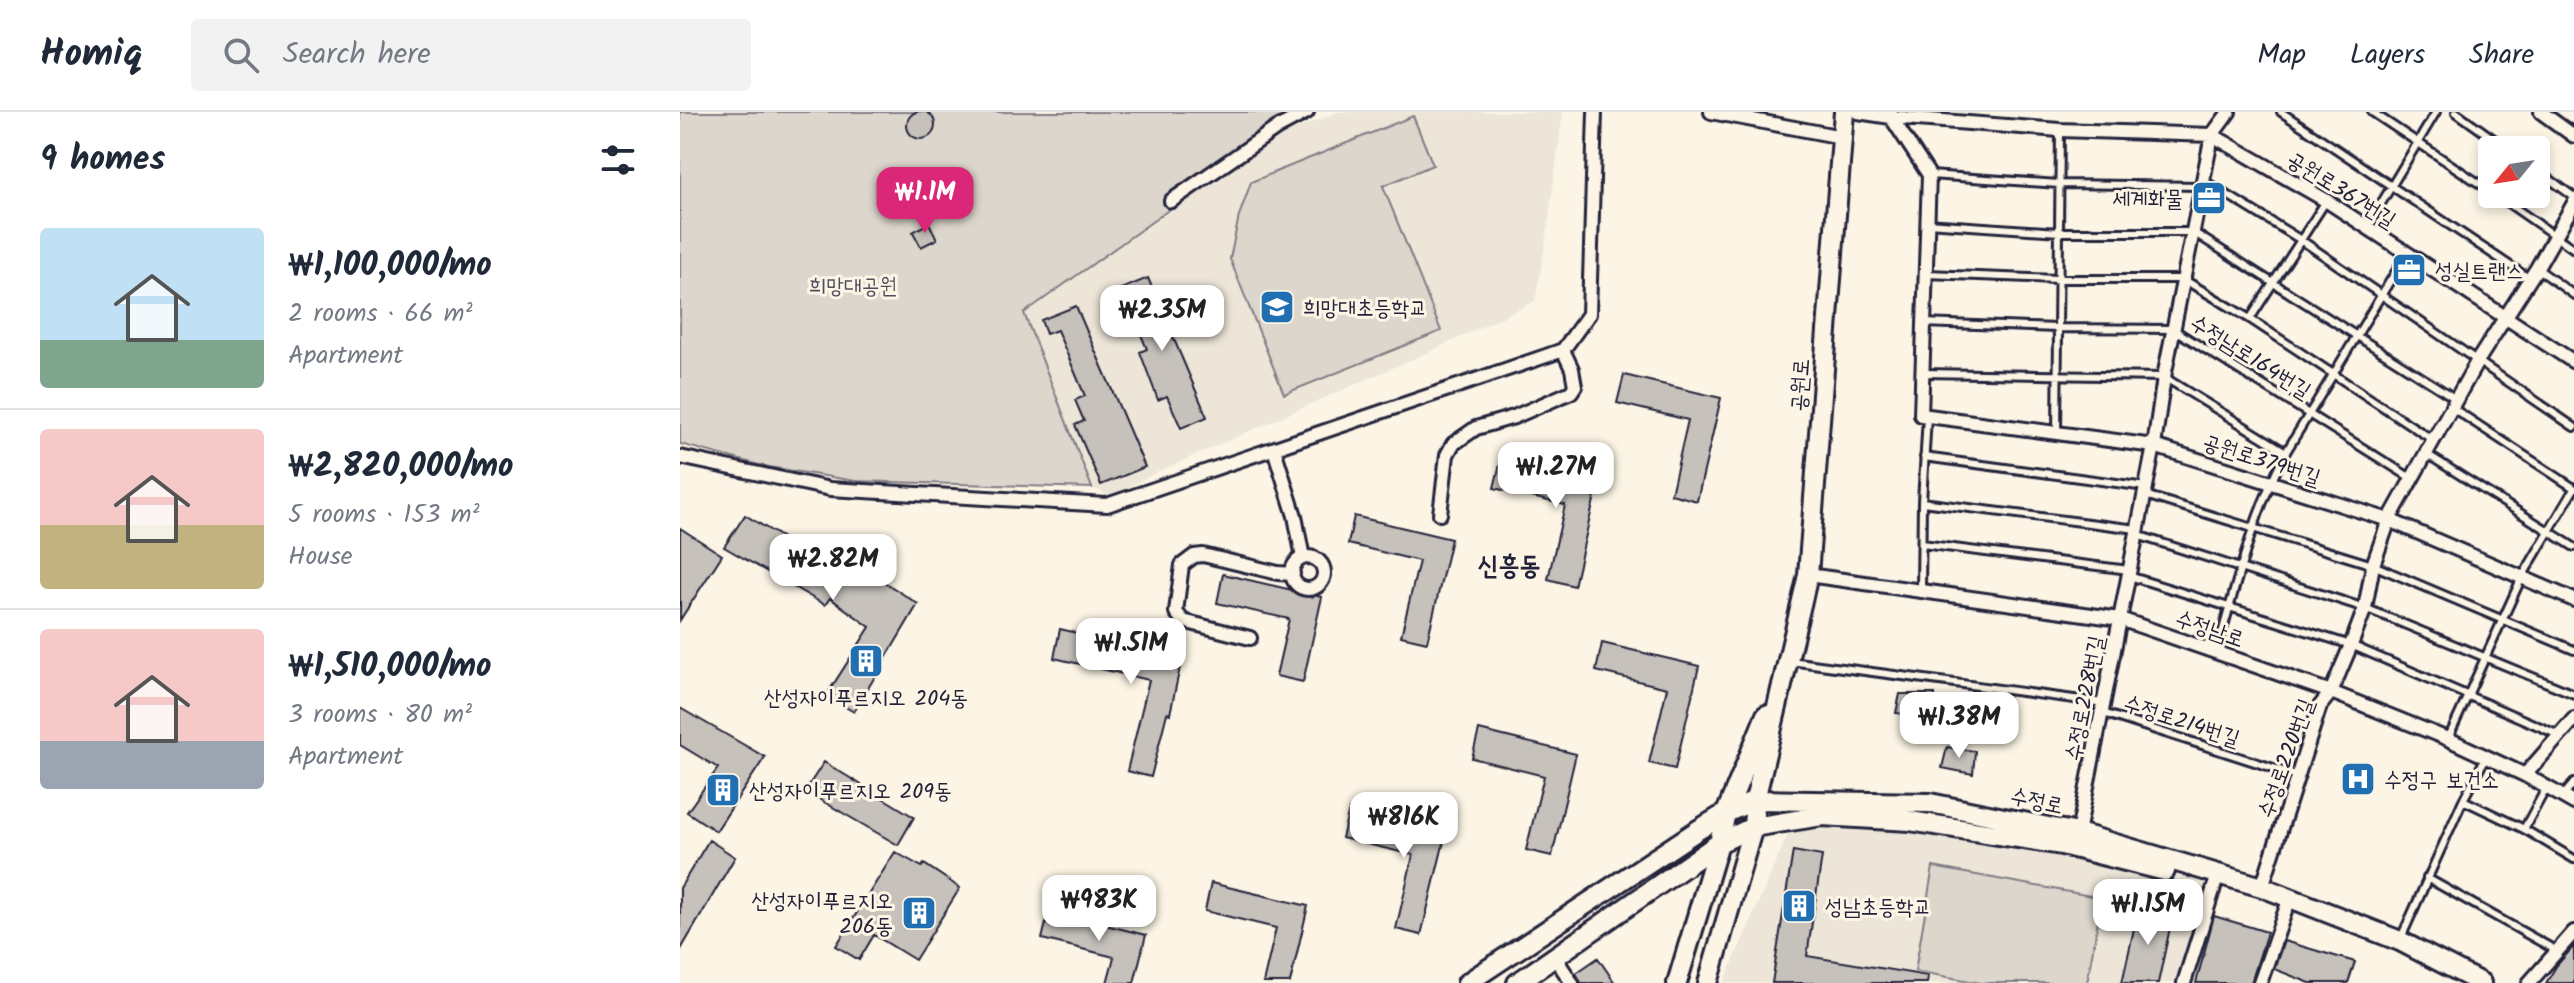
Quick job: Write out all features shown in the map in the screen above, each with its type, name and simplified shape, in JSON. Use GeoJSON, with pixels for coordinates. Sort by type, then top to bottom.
{"type":"FeatureCollection","features":[{"type":"Feature","properties":{"kind":"main road","name":"공원로"},"geometry":{"type":"LineString","coordinates":[[1708,983],[1753,827],[1755,800],[1808,575],[1844,112]]}},
{"type":"Feature","properties":{"kind":"main road","name":"공원로"},"geometry":{"type":"LineString","coordinates":[[1677,983],[1726,813],[1788,660]]}},
{"type":"Feature","properties":{"kind":"main road","name":"수정로"},"geometry":{"type":"LineString","coordinates":[[1467,983],[1726,813],[1755,800],[1930,803],[2078,833],[2262,887],[2400,941],[2481,983]]}},
{"type":"Feature","properties":{"kind":"main road","name":"수정로"},"geometry":{"type":"LineString","coordinates":[[1517,983],[1719,843],[1753,827],[1822,816],[1910,821],[2062,845],[2215,884],[2287,906],[2386,946],[2462,983]]}},
{"type":"Feature","properties":{"kind":"street"},"geometry":{"type":"LineString","coordinates":[[1171,201],[1277,128],[1307,112]]}},
{"type":"Feature","properties":{"kind":"street"},"geometry":{"type":"LineString","coordinates":[[680,457],[830,489],[1107,505],[1563,350],[1589,314],[1595,112]]}},
{"type":"Feature","properties":{"kind":"street"},"geometry":{"type":"LineString","coordinates":[[1711,112],[1842,137]]}},
{"type":"Feature","properties":{"kind":"street","name":"공원로367번길"},"geometry":{"type":"LineString","coordinates":[[1858,112],[1978,118],[2060,130],[2212,135],[2327,201],[2574,362]]}},
{"type":"Feature","properties":{"kind":"street"},"geometry":{"type":"LineString","coordinates":[[2212,135],[2229,112]]}},
{"type":"Feature","properties":{"kind":"street"},"geometry":{"type":"LineString","coordinates":[[2541,112],[2574,136]]}},
{"type":"Feature","properties":{"kind":"street"},"geometry":{"type":"LineString","coordinates":[[1891,115],[1929,175],[1923,323],[1924,416]]}},
{"type":"Feature","properties":{"kind":"street","name":"수정로228번길"},"geometry":{"type":"LineString","coordinates":[[2078,833],[2212,135]]}},
{"type":"Feature","properties":{"kind":"street","name":"수정로220번길"},"geometry":{"type":"LineString","coordinates":[[2262,887],[2320,706],[2331,692],[2365,608],[2373,565],[2389,520],[2453,403],[2534,273],[2574,200]]}},
{"type":"Feature","properties":{"kind":"street"},"geometry":{"type":"LineString","coordinates":[[1440,514],[1447,455],[1453,444],[1476,428],[1514,417],[1571,392],[1575,386],[1572,369],[1563,350]]}},
{"type":"Feature","properties":{"kind":"street","name":"공원로379번길"},"geometry":{"type":"LineString","coordinates":[[1924,416],[2154,446],[2389,520],[2574,600]]}},
{"type":"Feature","properties":{"kind":"street"},"geometry":{"type":"LineString","coordinates":[[1274,449],[1295,516],[1303,558]]}},
{"type":"Feature","properties":{"kind":"street"},"geometry":{"type":"LineString","coordinates":[[1250,638],[1183,621],[1176,612],[1182,565],[1194,556],[1203,555],[1293,574]]}},
{"type":"Feature","properties":{"kind":"street"},"geometry":{"type":"LineString","coordinates":[[1303,558],[1313,558],[1321,564],[1324,574],[1316,587],[1305,588],[1297,583],[1293,574],[1295,564],[1303,558]]}},
{"type":"Feature","properties":{"kind":"street","name":"수정남로"},"geometry":{"type":"LineString","coordinates":[[1808,575],[2120,619],[2331,692],[2448,739],[2525,775],[2568,800]]}},
{"type":"Feature","properties":{"kind":"street"},"geometry":{"type":"LineString","coordinates":[[2525,775],[2574,719]]}},
{"type":"Feature","properties":{"kind":"street"},"geometry":{"type":"LineString","coordinates":[[2184,983],[2215,884]]}},
{"type":"Feature","properties":{"kind":"street"},"geometry":{"type":"LineString","coordinates":[[2260,983],[2287,906]]}},
{"type":"Feature","properties":{"kind":"street"},"geometry":{"type":"LineString","coordinates":[[2529,983],[2574,932]]}},
{"type":"Feature","properties":{"kind":"street"},"geometry":{"type":"LineString","coordinates":[[1554,956],[1572,983]]}},
{"type":"Feature","properties":{"kind":"lane"},"geometry":{"type":"LineString","coordinates":[[2281,112],[2392,186],[2574,295]]}},
{"type":"Feature","properties":{"kind":"lane"},"geometry":{"type":"LineString","coordinates":[[2372,112],[2478,183]]}},
{"type":"Feature","properties":{"kind":"lane"},"geometry":{"type":"LineString","coordinates":[[2367,227],[2436,112]]}},
{"type":"Feature","properties":{"kind":"lane"},"geometry":{"type":"LineString","coordinates":[[2456,112],[2489,136]]}},
{"type":"Feature","properties":{"kind":"lane"},"geometry":{"type":"LineString","coordinates":[[2057,434],[2060,130]]}},
{"type":"Feature","properties":{"kind":"lane"},"geometry":{"type":"LineString","coordinates":[[1929,175],[2059,184],[2202,183],[2301,240],[2574,427]]}},
{"type":"Feature","properties":{"kind":"lane"},"geometry":{"type":"LineString","coordinates":[[2550,180],[2574,200]]}},
{"type":"Feature","properties":{"kind":"lane"},"geometry":{"type":"LineString","coordinates":[[1926,274],[2058,279],[2183,279],[2250,319],[2327,201]]}},
{"type":"Feature","properties":{"kind":"lane"},"geometry":{"type":"LineString","coordinates":[[2515,208],[2574,249]]}},
{"type":"Feature","properties":{"kind":"lane"},"geometry":{"type":"LineString","coordinates":[[1927,223],[2059,232],[2193,232],[2356,337],[2574,489],[2522,577],[2448,739]]}},
{"type":"Feature","properties":{"kind":"lane","name":"수정남로164번길"},"geometry":{"type":"LineString","coordinates":[[2217,651],[2252,526],[2270,482],[2407,253]]}},
{"type":"Feature","properties":{"kind":"lane","name":"수정남로164번길"},"geometry":{"type":"LineString","coordinates":[[2250,319],[2333,375]]}},
{"type":"Feature","properties":{"kind":"lane"},"geometry":{"type":"LineString","coordinates":[[1923,323],[2173,329]]}},
{"type":"Feature","properties":{"kind":"lane","name":"수정남로164번길"},"geometry":{"type":"LineString","coordinates":[[2173,329],[2309,414]]}},
{"type":"Feature","properties":{"kind":"lane"},"geometry":{"type":"LineString","coordinates":[[1922,373],[2164,377],[2286,452]]}},
{"type":"Feature","properties":{"kind":"lane"},"geometry":{"type":"LineString","coordinates":[[2333,375],[2433,440]]}},
{"type":"Feature","properties":{"kind":"lane"},"geometry":{"type":"LineString","coordinates":[[2309,414],[2411,478]]}},
{"type":"Feature","properties":{"kind":"lane"},"geometry":{"type":"LineString","coordinates":[[1921,590],[1924,416]]}},
{"type":"Feature","properties":{"kind":"lane"},"geometry":{"type":"LineString","coordinates":[[2425,453],[2574,547]]}},
{"type":"Feature","properties":{"kind":"lane"},"geometry":{"type":"LineString","coordinates":[[1924,457],[2057,475],[2145,491],[2373,565],[2574,650]]}},
{"type":"Feature","properties":{"kind":"lane"},"geometry":{"type":"LineString","coordinates":[[1922,502],[2137,532],[2365,608],[2574,694]]}},
{"type":"Feature","properties":{"kind":"lane"},"geometry":{"type":"LineString","coordinates":[[1922,544],[2129,573],[2351,645],[2559,735]]}},
{"type":"Feature","properties":{"kind":"lane","name":"수정로214번길"},"geometry":{"type":"LineString","coordinates":[[1788,660],[2103,708],[2298,776]]}},
{"type":"Feature","properties":{"kind":"lane"},"geometry":{"type":"LineString","coordinates":[[2400,941],[2463,800],[2486,757]]}},
{"type":"Feature","properties":{"kind":"lane"},"geometry":{"type":"LineString","coordinates":[[2568,800],[2574,783]]}},
{"type":"Feature","properties":{"kind":"lane"},"geometry":{"type":"LineString","coordinates":[[2524,829],[2543,794],[2549,789]]}},
{"type":"Feature","properties":{"kind":"lane"},"geometry":{"type":"LineString","coordinates":[[2463,800],[2524,829],[2574,859]]}},
{"type":"Feature","properties":{"kind":"lane"},"geometry":{"type":"LineString","coordinates":[[2427,878],[2557,951]]}},
{"type":"Feature","properties":{"kind":"shaded area","name":"희망대초등학교"},"geometry":{"type":"Polygon","coordinates":[[[1338,112],[1563,112],[1535,301],[1442,346],[1155,473],[1112,496],[1092,488],[1024,314],[1272,139],[1338,112]]]}},
{"type":"Feature","properties":{"kind":"shaded area"},"geometry":{"type":"Polygon","coordinates":[[[1821,825],[1909,830],[2061,854],[2207,888],[2176,983],[1724,983],[1788,834],[1821,825]]]}},
{"type":"Feature","properties":{"kind":"green space","name":"희망대공원"},"geometry":{"type":"Polygon","coordinates":[[[680,112],[1311,112],[1271,137],[1024,313],[1092,488],[855,481],[763,466],[680,444],[680,112]]]}},
{"type":"Feature","properties":{"kind":"green space"},"geometry":{"type":"Polygon","coordinates":[[[1413,116],[1433,165],[1383,186],[1441,331],[1284,394],[1230,259],[1239,216],[1251,182],[1413,116]]]}},
{"type":"Feature","properties":{"kind":"green space"},"geometry":{"type":"Polygon","coordinates":[[[1933,867],[2102,898],[2087,983],[1981,983],[1915,971],[1933,867]]]}},
{"type":"Feature","properties":{"kind":"building"},"geometry":{"type":"Polygon","coordinates":[[[921,111],[931,115],[935,125],[931,135],[921,139],[911,135],[907,125],[911,115],[921,111]]]}},
{"type":"Feature","properties":{"kind":"building"},"geometry":{"type":"Polygon","coordinates":[[[929,223],[937,239],[921,247],[913,232],[929,223]]]}},
{"type":"Feature","properties":{"kind":"building"},"geometry":{"type":"Polygon","coordinates":[[[1148,278],[1207,417],[1181,428],[1167,396],[1158,400],[1140,352],[1147,349],[1127,301],[1116,306],[1111,293],[1148,278]]]}},
{"type":"Feature","properties":{"kind":"building"},"geometry":{"type":"Polygon","coordinates":[[[1076,306],[1145,467],[1101,485],[1075,425],[1084,421],[1075,400],[1085,396],[1057,330],[1046,334],[1041,320],[1076,306]]]}},
{"type":"Feature","properties":{"kind":"building"},"geometry":{"type":"Polygon","coordinates":[[[1624,375],[1721,398],[1697,501],[1671,494],[1688,420],[1617,403],[1624,375]]]}},
{"type":"Feature","properties":{"kind":"building"},"geometry":{"type":"Polygon","coordinates":[[[1501,460],[1598,483],[1574,586],[1548,579],[1565,505],[1494,488],[1501,460]]]}},
{"type":"Feature","properties":{"kind":"building"},"geometry":{"type":"Polygon","coordinates":[[[745,515],[857,583],[866,570],[918,604],[854,712],[826,696],[870,627],[830,598],[825,605],[724,547],[745,515]]]}},
{"type":"Feature","properties":{"kind":"building"},"geometry":{"type":"Polygon","coordinates":[[[1354,516],[1451,539],[1427,642],[1401,636],[1419,561],[1348,544],[1354,516]]]}},
{"type":"Feature","properties":{"kind":"building"},"geometry":{"type":"Polygon","coordinates":[[[680,528],[722,555],[680,620],[680,528]]]}},
{"type":"Feature","properties":{"kind":"building"},"geometry":{"type":"Polygon","coordinates":[[[1223,574],[1322,597],[1303,682],[1276,676],[1289,619],[1217,603],[1223,574]]]}},
{"type":"Feature","properties":{"kind":"building"},"geometry":{"type":"Polygon","coordinates":[[[1060,629],[1182,658],[1170,714],[1167,713],[1151,777],[1127,771],[1149,680],[1054,658],[1060,629]]]}},
{"type":"Feature","properties":{"kind":"building"},"geometry":{"type":"Polygon","coordinates":[[[1602,643],[1699,666],[1675,769],[1649,763],[1667,688],[1596,671],[1602,643]]]}},
{"type":"Feature","properties":{"kind":"building"},"geometry":{"type":"Polygon","coordinates":[[[1900,694],[1935,694],[1934,718],[1896,713],[1900,694]]]}},
{"type":"Feature","properties":{"kind":"building","name":"산성자이푸르지오 209동"},"geometry":{"type":"Polygon","coordinates":[[[680,708],[765,757],[716,831],[687,812],[718,768],[680,745],[680,708]]]}},
{"type":"Feature","properties":{"kind":"building"},"geometry":{"type":"Polygon","coordinates":[[[1479,730],[1576,754],[1552,856],[1526,850],[1544,776],[1472,758],[1479,730]]]}},
{"type":"Feature","properties":{"kind":"building"},"geometry":{"type":"Polygon","coordinates":[[[1947,747],[1975,751],[1973,774],[1942,768],[1947,747]]]}},
{"type":"Feature","properties":{"kind":"building"},"geometry":{"type":"Polygon","coordinates":[[[824,762],[914,817],[898,845],[805,791],[824,762]]]}},
{"type":"Feature","properties":{"kind":"building"},"geometry":{"type":"Polygon","coordinates":[[[1349,810],[1446,833],[1421,935],[1396,929],[1413,855],[1342,838],[1349,810]]]}},
{"type":"Feature","properties":{"kind":"building"},"geometry":{"type":"Polygon","coordinates":[[[709,840],[735,857],[680,951],[680,888],[709,840]]]}},
{"type":"Feature","properties":{"kind":"building","name":"성남초등학교"},"geometry":{"type":"Polygon","coordinates":[[[1793,851],[1822,856],[1807,956],[1928,976],[1927,983],[1772,983],[1793,851]]]}},
{"type":"Feature","properties":{"kind":"building"},"geometry":{"type":"Polygon","coordinates":[[[895,852],[922,867],[924,864],[960,888],[915,960],[874,935],[859,960],[836,946],[895,852]]]}},
{"type":"Feature","properties":{"kind":"building"},"geometry":{"type":"Polygon","coordinates":[[[1211,883],[1308,906],[1290,983],[1263,983],[1276,928],[1205,911],[1211,883]]]}},
{"type":"Feature","properties":{"kind":"building"},"geometry":{"type":"Polygon","coordinates":[[[2139,906],[2173,914],[2158,983],[2122,983],[2139,906]]]}},
{"type":"Feature","properties":{"kind":"building"},"geometry":{"type":"Polygon","coordinates":[[[1049,911],[1146,935],[1134,983],[1107,983],[1114,957],[1042,939],[1049,911]]]}},
{"type":"Feature","properties":{"kind":"building"},"geometry":{"type":"Polygon","coordinates":[[[2214,916],[2267,932],[2251,983],[2196,983],[2214,916]]]}},
{"type":"Feature","properties":{"kind":"building"},"geometry":{"type":"Polygon","coordinates":[[[2284,941],[2355,962],[2348,983],[2310,983],[2274,969],[2284,941]]]}},
{"type":"Feature","properties":{"kind":"building"},"geometry":{"type":"Polygon","coordinates":[[[2574,946],[2574,983],[2546,983],[2557,965],[2574,946]]]}},
{"type":"Feature","properties":{"kind":"building"},"geometry":{"type":"Polygon","coordinates":[[[1598,958],[1615,983],[1581,983],[1576,973],[1598,958]]]}},
{"type":"Feature","properties":{"kind":"place","name":"세계화물"},"geometry":{"type":"Point","coordinates":[2209,198]}},
{"type":"Feature","properties":{"kind":"place","name":"성실트랜스"},"geometry":{"type":"Point","coordinates":[2409,270]}},
{"type":"Feature","properties":{"kind":"place","name":"희망대초등학교"},"geometry":{"type":"Point","coordinates":[1277,307]}},
{"type":"Feature","properties":{"kind":"place","name":"산성자이푸르지오 204동"},"geometry":{"type":"Point","coordinates":[866,661]}},
{"type":"Feature","properties":{"kind":"place","name":"수정구 보건소"},"geometry":{"type":"Point","coordinates":[2358,779]}},
{"type":"Feature","properties":{"kind":"place","name":"산성자이푸르지오 209동"},"geometry":{"type":"Point","coordinates":[723,790]}},
{"type":"Feature","properties":{"kind":"place","name":"성남초등학교"},"geometry":{"type":"Point","coordinates":[1799,906]}},
{"type":"Feature","properties":{"kind":"place","name":"산성자이푸르지오 206동"},"geometry":{"type":"Point","coordinates":[919,913]}},
{"type":"Feature","properties":{"kind":"district","name":"신흥동"},"geometry":{"type":"Point","coordinates":[1509,565]}}]}
